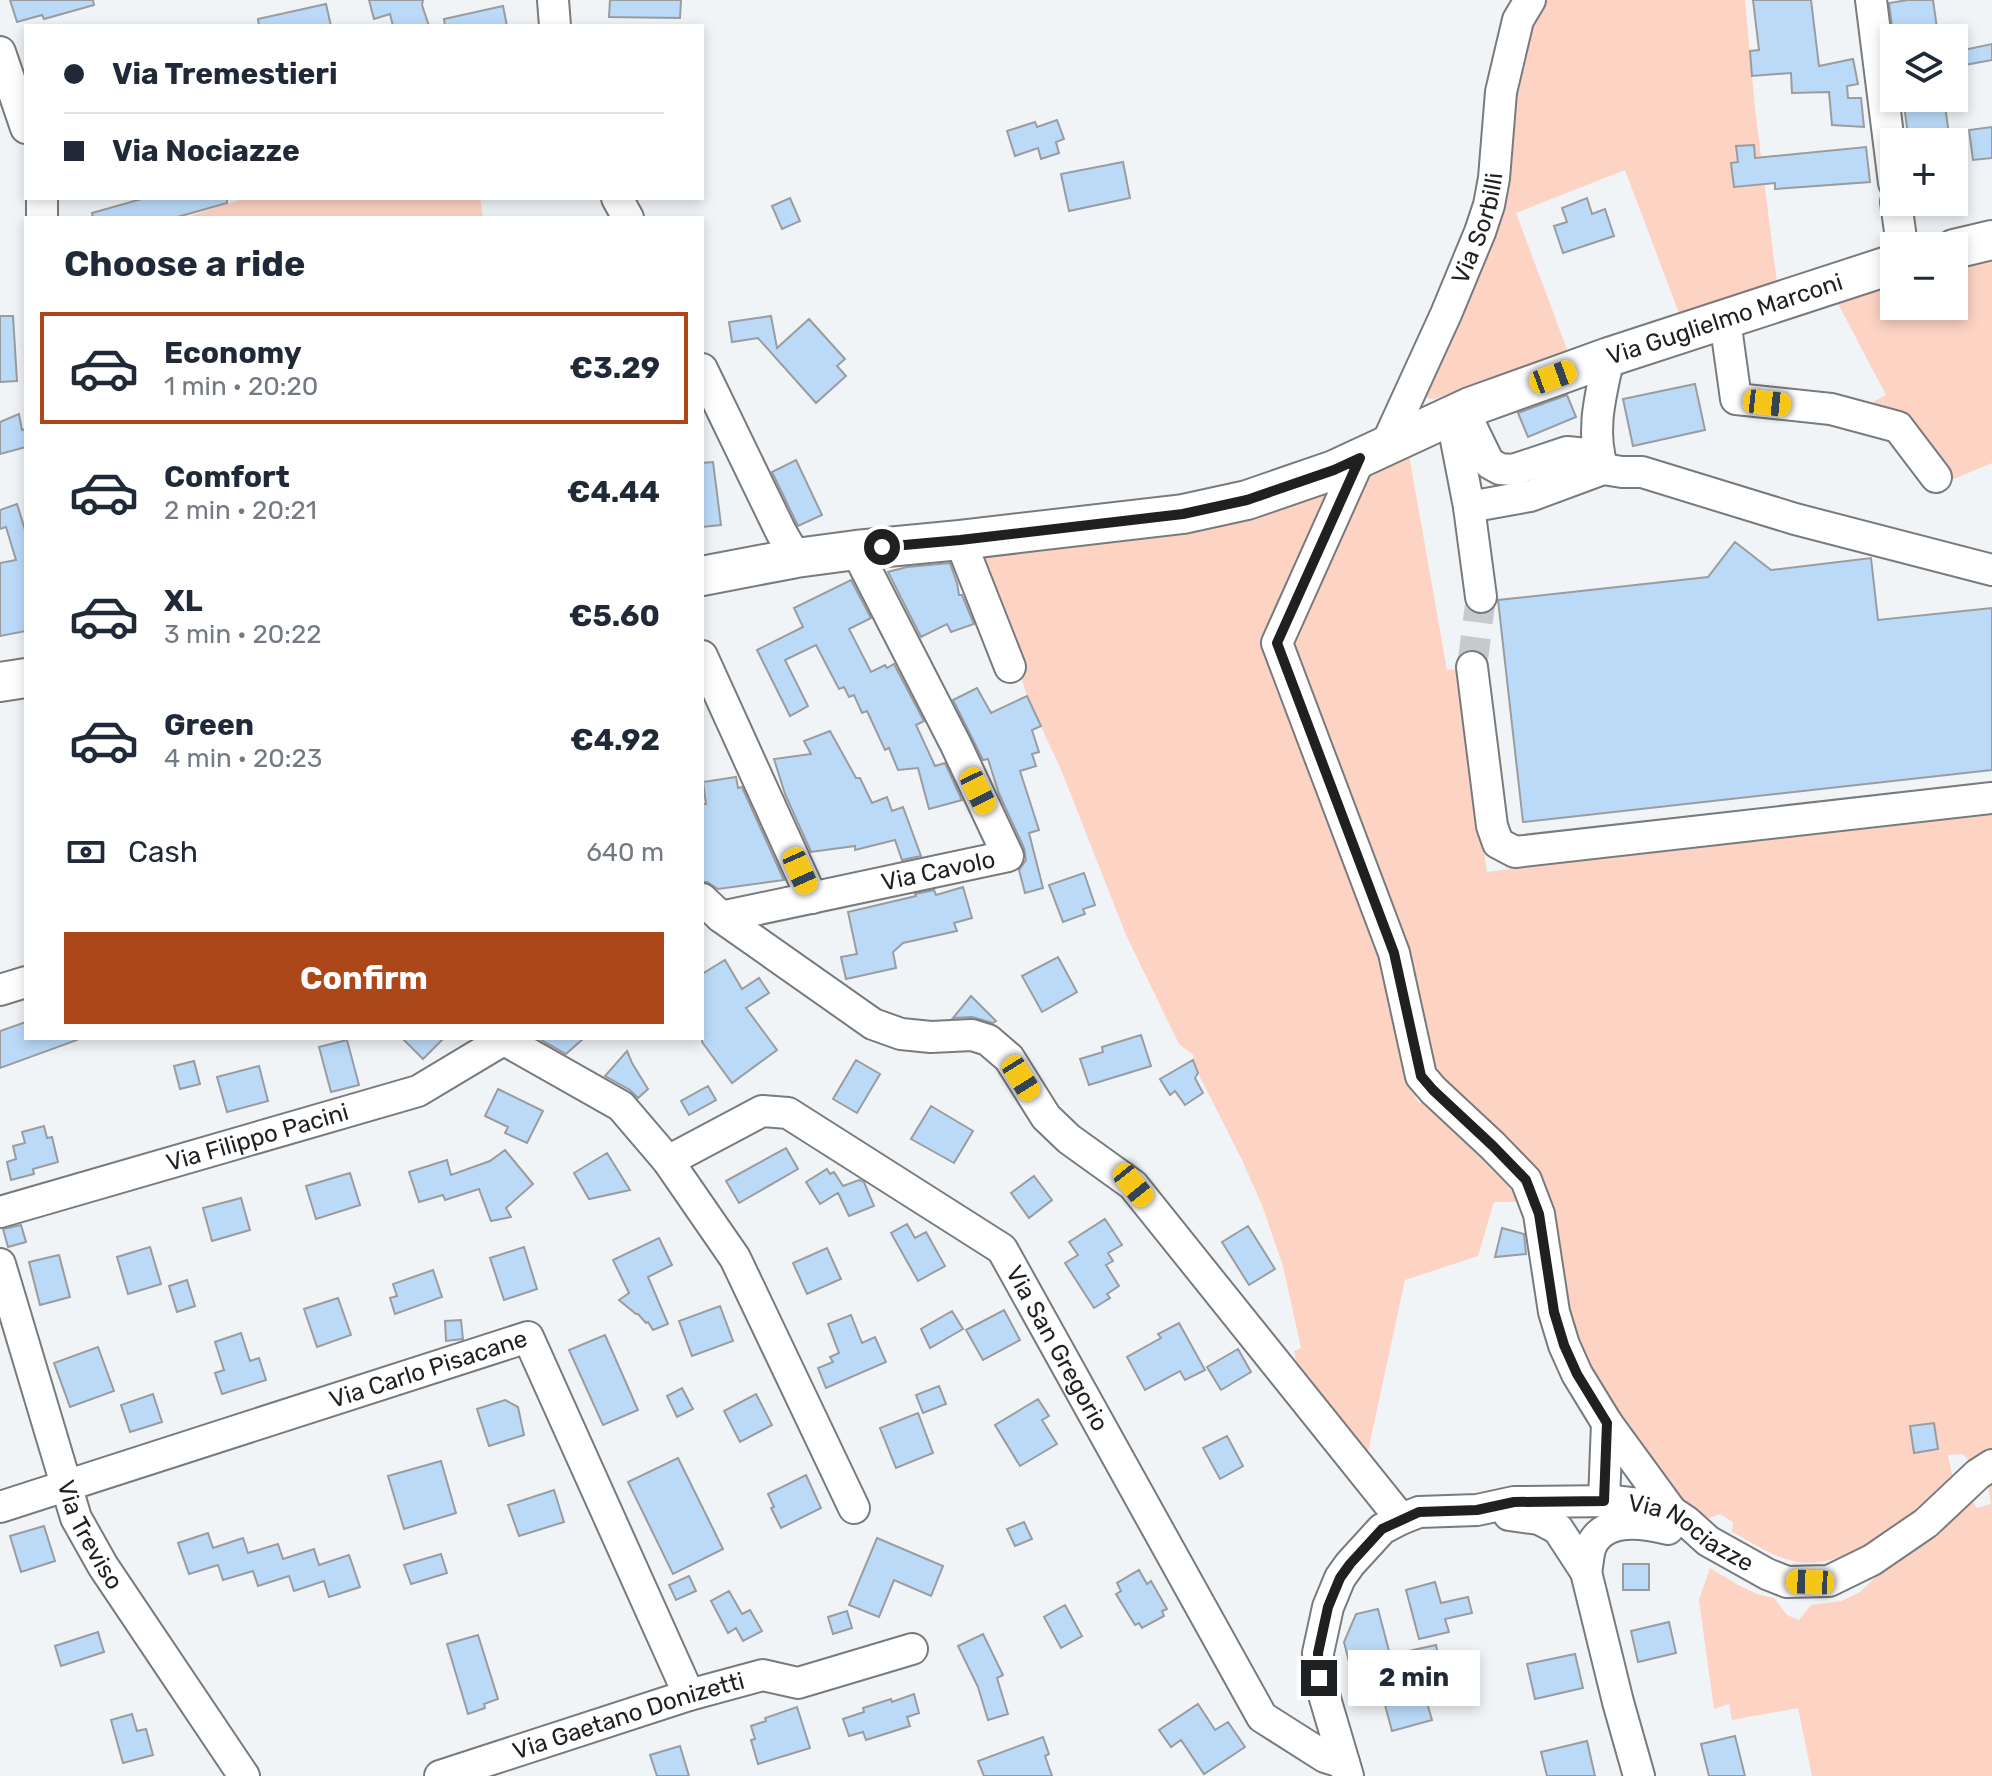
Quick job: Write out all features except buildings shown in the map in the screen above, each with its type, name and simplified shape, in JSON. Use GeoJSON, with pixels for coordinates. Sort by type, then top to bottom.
{"type":"FeatureCollection","features":[{"type":"Feature","properties":{"kind":"main road"},"geometry":{"type":"LineString","coordinates":[[1968,246],[1992,240]]}},
{"type":"Feature","properties":{"kind":"main road","name":"Via Guglielmo Marconi"},"geometry":{"type":"LineString","coordinates":[[704,576],[856,550],[1183,514],[1247,500],[1334,470],[1459,411],[1609,357],[1880,269]]}},
{"type":"Feature","properties":{"kind":"main road"},"geometry":{"type":"LineString","coordinates":[[0,682],[24,678]]}},
{"type":"Feature","properties":{"kind":"street"},"geometry":{"type":"LineString","coordinates":[[553,0],[555,24]]}},
{"type":"Feature","properties":{"kind":"street","name":"Via Sorbilli"},"geometry":{"type":"LineString","coordinates":[[1530,0],[1518,20],[1501,92],[1494,178],[1480,232],[1446,314],[1277,643],[1394,953],[1421,1076],[1526,1180],[1539,1214],[1554,1312],[1564,1345],[1577,1374],[1607,1423],[1672,1512]]}},
{"type":"Feature","properties":{"kind":"street"},"geometry":{"type":"LineString","coordinates":[[1871,0],[1887,128]]}},
{"type":"Feature","properties":{"kind":"street"},"geometry":{"type":"LineString","coordinates":[[0,52],[24,122]]}},
{"type":"Feature","properties":{"kind":"street"},"geometry":{"type":"LineString","coordinates":[[1725,320],[1736,399],[1831,409],[1898,427],[1936,477]]}},
{"type":"Feature","properties":{"kind":"street"},"geometry":{"type":"LineString","coordinates":[[1600,462],[1597,415],[1609,357]]}},
{"type":"Feature","properties":{"kind":"street"},"geometry":{"type":"LineString","coordinates":[[704,373],[796,558]]}},
{"type":"Feature","properties":{"kind":"street"},"geometry":{"type":"LineString","coordinates":[[1459,411],[1472,428],[1489,463],[1500,469],[1513,470],[1567,452],[1653,474],[1795,519],[1992,570]]}},
{"type":"Feature","properties":{"kind":"street"},"geometry":{"type":"LineString","coordinates":[[1459,411],[1456,440],[1481,597]]}},
{"type":"Feature","properties":{"kind":"street"},"geometry":{"type":"LineString","coordinates":[[1469,507],[1530,496],[1600,462]]}},
{"type":"Feature","properties":{"kind":"street"},"geometry":{"type":"LineString","coordinates":[[960,540],[1010,667]]}},
{"type":"Feature","properties":{"kind":"street","name":"Via Cavolo"},"geometry":{"type":"LineString","coordinates":[[712,908],[812,898],[1008,856],[956,745],[856,550]]}},
{"type":"Feature","properties":{"kind":"street"},"geometry":{"type":"LineString","coordinates":[[704,660],[812,898]]}},
{"type":"Feature","properties":{"kind":"street"},"geometry":{"type":"LineString","coordinates":[[1472,667],[1492,826],[1498,843],[1515,852],[1992,798]]}},
{"type":"Feature","properties":{"kind":"street"},"geometry":{"type":"LineString","coordinates":[[712,908],[873,1024],[901,1034],[931,1037],[972,1035],[988,1040],[1009,1058],[1046,1117],[1069,1139],[1133,1185],[1401,1519]]}},
{"type":"Feature","properties":{"kind":"street"},"geometry":{"type":"LineString","coordinates":[[0,990],[24,983]]}},
{"type":"Feature","properties":{"kind":"street","name":"Via Filippo Pacini"},"geometry":{"type":"LineString","coordinates":[[0,1212],[418,1091],[500,1040]]}},
{"type":"Feature","properties":{"kind":"street"},"geometry":{"type":"LineString","coordinates":[[504,1040],[621,1106],[668,1161],[735,1258],[854,1508]]}},
{"type":"Feature","properties":{"kind":"street","name":"Via San Gregorio"},"geometry":{"type":"LineString","coordinates":[[668,1161],[762,1111],[788,1113],[1002,1249],[1262,1717],[1346,1770]]}},
{"type":"Feature","properties":{"kind":"street","name":"Via Treviso"},"geometry":{"type":"LineString","coordinates":[[0,1264],[76,1518],[103,1566],[244,1776]]}},
{"type":"Feature","properties":{"kind":"street","name":"Via Carlo Pisacane"},"geometry":{"type":"LineString","coordinates":[[0,1507],[528,1337],[689,1695]]}},
{"type":"Feature","properties":{"kind":"street"},"geometry":{"type":"LineString","coordinates":[[1604,1501],[1607,1423]]}},
{"type":"Feature","properties":{"kind":"street","name":"Via Nociazze"},"geometry":{"type":"LineString","coordinates":[[1346,1770],[1319,1678],[1318,1653],[1328,1607],[1340,1578],[1350,1564],[1382,1529],[1401,1519],[1419,1512],[1477,1510],[1514,1502],[1604,1501],[1639,1504],[1672,1512],[1708,1541],[1767,1574],[1787,1582],[1829,1581],[1872,1560],[1926,1523],[1978,1474],[1992,1465]]}},
{"type":"Feature","properties":{"kind":"street"},"geometry":{"type":"LineString","coordinates":[[1477,1510],[1539,1519],[1558,1529],[1586,1572],[1639,1776]]}},
{"type":"Feature","properties":{"kind":"street"},"geometry":{"type":"LineString","coordinates":[[1586,1572],[1591,1545],[1600,1534],[1612,1527],[1632,1523],[1650,1525],[1708,1541]]}},
{"type":"Feature","properties":{"kind":"street","name":"Via Gaetano Donizetti"},"geometry":{"type":"LineString","coordinates":[[440,1776],[689,1695],[763,1675],[798,1683],[912,1649]]}},
{"type":"Feature","properties":{"kind":"shaded area"},"geometry":{"type":"Polygon","coordinates":[[[1538,0],[1745,0],[1777,283],[1680,316],[1625,170],[1516,213],[1568,352],[1434,399],[1427,398],[1426,390],[1512,80],[1538,0]]]}},
{"type":"Feature","properties":{"kind":"shaded area"},"geometry":{"type":"Polygon","coordinates":[[[239,200],[480,200],[483,216],[190,216],[239,200]]]}},
{"type":"Feature","properties":{"kind":"shaded area"},"geometry":{"type":"Polygon","coordinates":[[[1992,252],[1992,463],[1949,481],[1866,406],[1886,395],[1835,298],[1880,284],[1880,320],[1968,320],[1968,258],[1992,252]]]}},
{"type":"Feature","properties":{"kind":"shaded area"},"geometry":{"type":"Polygon","coordinates":[[[1409,455],[1447,670],[1457,669],[1487,872],[1992,807],[1992,1455],[1976,1466],[1962,1454],[1948,1455],[1954,1484],[1900,1525],[1858,1550],[1814,1562],[1785,1559],[1732,1532],[1733,1522],[1720,1514],[1707,1519],[1691,1508],[1595,1391],[1568,1321],[1544,1189],[1432,1072],[1289,647],[1361,479],[1409,455]]]}},
{"type":"Feature","properties":{"kind":"shaded area"},"geometry":{"type":"Polygon","coordinates":[[[1343,481],[1274,637],[1371,935],[1379,935],[1418,1091],[1415,1097],[1419,1103],[1434,1103],[1503,1164],[1524,1202],[1494,1202],[1478,1256],[1405,1280],[1368,1451],[1297,1367],[1294,1351],[1301,1348],[1283,1266],[1262,1205],[1198,1073],[1193,1055],[1179,1044],[1126,935],[1062,772],[1027,696],[982,550],[1343,481]]]}},
{"type":"Feature","properties":{"kind":"shaded area"},"geometry":{"type":"Polygon","coordinates":[[[1992,1477],[1992,1776],[1812,1776],[1798,1708],[1732,1720],[1729,1704],[1714,1709],[1699,1600],[1710,1568],[1757,1594],[1774,1598],[1787,1615],[1799,1620],[1811,1605],[1841,1601],[1860,1592],[1889,1564],[1971,1499],[1977,1508],[1991,1504],[1987,1481],[1992,1477]]]}},
{"type":"Feature","properties":{"kind":"tunnel"},"geometry":{"type":"LineString","coordinates":[[1472,667],[1481,597]]}},
{"type":"Feature","properties":{"kind":"route"},"geometry":{"type":"LineString","coordinates":[[882,547],[1183,514],[1247,500],[1297,484],[1360,458],[1277,643],[1394,953],[1421,1076],[1526,1180],[1539,1214],[1554,1312],[1564,1345],[1577,1374],[1607,1423],[1604,1501],[1514,1502],[1477,1510],[1419,1512],[1382,1529],[1340,1578],[1328,1607],[1318,1653],[1319,1678]]}}]}
